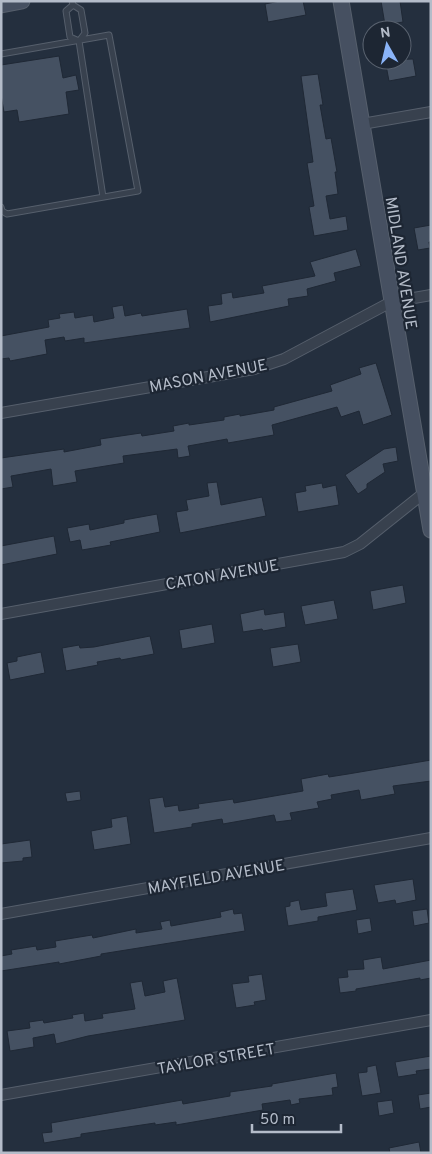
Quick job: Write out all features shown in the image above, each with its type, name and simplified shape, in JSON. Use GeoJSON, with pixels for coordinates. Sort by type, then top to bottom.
{"type":"FeatureCollection","features":[{"type":"Feature","properties":{"kind":"main road"},"geometry":{"type":"LineString","coordinates":[[1,5],[22,1]]}},
{"type":"Feature","properties":{"kind":"main road","name":"MIDLAND AVENUE"},"geometry":{"type":"LineString","coordinates":[[340,1],[391,302],[426,474],[424,493],[431,530]]}},
{"type":"Feature","properties":{"kind":"street"},"geometry":{"type":"LineString","coordinates":[[362,124],[431,112]]}},
{"type":"Feature","properties":{"kind":"street","name":"MASON AVENUE"},"geometry":{"type":"LineString","coordinates":[[1,413],[254,369],[284,359],[391,302],[431,295]]}},
{"type":"Feature","properties":{"kind":"street","name":"CATON AVENUE"},"geometry":{"type":"LineString","coordinates":[[1,614],[344,552],[360,544],[424,493]]}},
{"type":"Feature","properties":{"kind":"street","name":"MAYFIELD AVENUE"},"geometry":{"type":"LineString","coordinates":[[1,914],[431,838]]}},
{"type":"Feature","properties":{"kind":"street","name":"TAYLOR STREET"},"geometry":{"type":"LineString","coordinates":[[1,1095],[431,1020]]}},
{"type":"Feature","properties":{"kind":"lane"},"geometry":{"type":"LineString","coordinates":[[78,41],[70,37],[66,11],[73,3],[81,10],[84,33],[78,41],[103,197]]}},
{"type":"Feature","properties":{"kind":"lane"},"geometry":{"type":"LineString","coordinates":[[1,54],[109,35],[138,192],[8,214],[2,211],[1,207]]}},
{"type":"Feature","properties":{"kind":"building"},"geometry":{"type":"Polygon","coordinates":[[[280,1],[303,1],[306,15],[268,22],[265,4],[280,1]]]}},
{"type":"Feature","properties":{"kind":"building"},"geometry":{"type":"Polygon","coordinates":[[[381,1],[400,1],[403,20],[384,20],[381,1]]]}},
{"type":"Feature","properties":{"kind":"building"},"geometry":{"type":"Polygon","coordinates":[[[59,56],[63,78],[76,75],[79,90],[66,92],[69,114],[19,122],[17,110],[4,112],[1,95],[1,65],[59,56]]]}},
{"type":"Feature","properties":{"kind":"building"},"geometry":{"type":"Polygon","coordinates":[[[412,59],[416,76],[389,81],[387,70],[412,70],[412,59]]]}},
{"type":"Feature","properties":{"kind":"building"},"geometry":{"type":"Polygon","coordinates":[[[318,74],[323,105],[320,105],[326,139],[331,138],[337,172],[335,172],[338,194],[326,196],[330,219],[346,216],[348,230],[314,236],[309,207],[314,206],[307,163],[313,162],[301,76],[318,74]]]}},
{"type":"Feature","properties":{"kind":"building"},"geometry":{"type":"Polygon","coordinates":[[[431,225],[430,248],[418,250],[414,228],[431,225]]]}},
{"type":"Feature","properties":{"kind":"building"},"geometry":{"type":"Polygon","coordinates":[[[356,249],[361,266],[334,273],[336,281],[307,289],[308,296],[288,299],[289,306],[210,322],[208,306],[222,304],[221,294],[232,292],[233,298],[264,293],[262,286],[315,276],[310,262],[356,249]]]}},
{"type":"Feature","properties":{"kind":"building"},"geometry":{"type":"Polygon","coordinates":[[[123,305],[125,316],[141,313],[142,316],[187,309],[190,328],[84,343],[84,338],[65,341],[64,337],[45,340],[47,354],[10,361],[9,358],[1,359],[1,336],[49,327],[48,320],[60,318],[59,314],[74,312],[75,318],[93,315],[94,322],[114,318],[112,307],[123,305]]]}},
{"type":"Feature","properties":{"kind":"building"},"geometry":{"type":"Polygon","coordinates":[[[376,363],[392,415],[363,425],[359,411],[341,417],[337,407],[272,425],[274,435],[228,443],[227,439],[188,446],[190,456],[178,458],[177,449],[123,456],[124,463],[75,471],[77,482],[53,486],[51,469],[11,476],[13,487],[1,489],[1,458],[64,449],[64,452],[101,445],[100,439],[141,433],[142,436],[174,431],[173,426],[224,420],[224,417],[274,410],[274,407],[332,391],[330,385],[361,374],[359,368],[376,363]]]}},
{"type":"Feature","properties":{"kind":"building"},"geometry":{"type":"Polygon","coordinates":[[[396,447],[398,461],[383,464],[385,472],[367,484],[367,488],[358,494],[345,475],[384,449],[396,447]]]}},
{"type":"Feature","properties":{"kind":"building"},"geometry":{"type":"Polygon","coordinates":[[[217,482],[221,505],[262,497],[266,516],[180,533],[176,512],[188,510],[186,500],[209,496],[207,483],[217,482]]]}},
{"type":"Feature","properties":{"kind":"building"},"geometry":{"type":"Polygon","coordinates":[[[322,483],[323,488],[336,485],[339,505],[298,512],[295,493],[306,491],[305,486],[322,483]]]}},
{"type":"Feature","properties":{"kind":"building"},"geometry":{"type":"Polygon","coordinates":[[[157,514],[160,532],[110,542],[111,545],[82,550],[80,540],[70,542],[67,528],[89,524],[90,530],[124,523],[124,520],[157,514]]]}},
{"type":"Feature","properties":{"kind":"building"},"geometry":{"type":"Polygon","coordinates":[[[54,536],[57,554],[1,565],[1,546],[54,536]]]}},
{"type":"Feature","properties":{"kind":"building"},"geometry":{"type":"Polygon","coordinates":[[[403,585],[406,603],[373,610],[370,591],[403,585]]]}},
{"type":"Feature","properties":{"kind":"building"},"geometry":{"type":"Polygon","coordinates":[[[334,600],[338,619],[305,625],[301,606],[334,600]]]}},
{"type":"Feature","properties":{"kind":"building"},"geometry":{"type":"Polygon","coordinates":[[[264,609],[265,615],[284,612],[286,627],[243,632],[240,614],[264,609]]]}},
{"type":"Feature","properties":{"kind":"building"},"geometry":{"type":"Polygon","coordinates":[[[212,624],[215,643],[182,649],[179,630],[212,624]]]}},
{"type":"Feature","properties":{"kind":"building"},"geometry":{"type":"Polygon","coordinates":[[[150,636],[154,654],[97,662],[98,665],[66,671],[62,648],[79,645],[80,648],[94,647],[150,636]]]}},
{"type":"Feature","properties":{"kind":"building"},"geometry":{"type":"Polygon","coordinates":[[[298,644],[301,662],[273,667],[270,648],[298,644]]]}},
{"type":"Feature","properties":{"kind":"building"},"geometry":{"type":"Polygon","coordinates":[[[41,652],[45,673],[10,680],[7,663],[17,661],[17,657],[41,652]]]}},
{"type":"Feature","properties":{"kind":"building"},"geometry":{"type":"Polygon","coordinates":[[[431,760],[431,781],[393,786],[395,794],[361,800],[359,790],[331,795],[332,799],[317,802],[319,808],[290,813],[292,820],[276,822],[274,815],[223,824],[222,819],[192,824],[192,827],[154,833],[149,799],[163,797],[165,807],[178,805],[179,811],[199,808],[198,804],[233,799],[234,803],[303,791],[301,779],[328,774],[329,777],[431,760]]]}},
{"type":"Feature","properties":{"kind":"building"},"geometry":{"type":"Polygon","coordinates":[[[80,791],[81,800],[67,802],[65,793],[80,791]]]}},
{"type":"Feature","properties":{"kind":"building"},"geometry":{"type":"Polygon","coordinates":[[[127,816],[131,844],[94,850],[91,831],[112,827],[111,819],[127,816]]]}},
{"type":"Feature","properties":{"kind":"building"},"geometry":{"type":"Polygon","coordinates":[[[30,840],[32,857],[23,858],[23,861],[1,863],[1,844],[30,840]]]}},
{"type":"Feature","properties":{"kind":"building"},"geometry":{"type":"Polygon","coordinates":[[[413,879],[416,900],[396,904],[395,900],[378,903],[374,885],[413,879]]]}},
{"type":"Feature","properties":{"kind":"building"},"geometry":{"type":"Polygon","coordinates":[[[353,889],[357,910],[318,917],[318,921],[288,926],[285,907],[290,906],[290,902],[299,900],[301,910],[327,906],[325,893],[353,889]]]}},
{"type":"Feature","properties":{"kind":"building"},"geometry":{"type":"Polygon","coordinates":[[[233,909],[234,914],[242,913],[245,931],[101,954],[101,956],[59,964],[59,962],[1,971],[1,956],[12,954],[11,950],[36,946],[37,950],[56,947],[55,941],[92,935],[93,938],[136,929],[136,933],[162,929],[160,922],[170,920],[171,926],[221,917],[220,912],[233,909]]]}},
{"type":"Feature","properties":{"kind":"building"},"geometry":{"type":"Polygon","coordinates":[[[427,909],[429,923],[414,926],[412,911],[427,909]]]}},
{"type":"Feature","properties":{"kind":"building"},"geometry":{"type":"Polygon","coordinates":[[[370,918],[372,931],[358,934],[356,920],[370,918]]]}},
{"type":"Feature","properties":{"kind":"building"},"geometry":{"type":"Polygon","coordinates":[[[381,957],[383,969],[431,960],[431,978],[420,980],[420,978],[340,993],[338,978],[348,977],[347,970],[364,969],[363,960],[381,957]]]}},
{"type":"Feature","properties":{"kind":"building"},"geometry":{"type":"Polygon","coordinates":[[[262,974],[266,1000],[254,1002],[255,1005],[236,1008],[232,984],[249,982],[248,976],[262,974]]]}},
{"type":"Feature","properties":{"kind":"building"},"geometry":{"type":"Polygon","coordinates":[[[177,978],[185,1020],[88,1036],[56,1044],[54,1034],[33,1038],[34,1047],[10,1051],[7,1031],[30,1028],[29,1022],[43,1020],[44,1023],[73,1018],[72,1015],[84,1013],[85,1021],[103,1018],[102,1014],[135,1009],[130,983],[142,981],[145,996],[165,992],[163,981],[177,978]]]}},
{"type":"Feature","properties":{"kind":"building"},"geometry":{"type":"Polygon","coordinates":[[[431,1056],[431,1069],[416,1071],[417,1074],[398,1077],[395,1062],[431,1056]]]}},
{"type":"Feature","properties":{"kind":"building"},"geometry":{"type":"Polygon","coordinates":[[[376,1065],[381,1093],[362,1096],[358,1073],[367,1072],[367,1067],[376,1065]]]}},
{"type":"Feature","properties":{"kind":"building"},"geometry":{"type":"Polygon","coordinates":[[[336,1073],[338,1087],[332,1088],[333,1095],[299,1099],[300,1103],[291,1105],[290,1100],[262,1104],[263,1110],[176,1125],[176,1122],[155,1125],[155,1123],[81,1134],[81,1137],[44,1143],[42,1133],[52,1132],[51,1123],[182,1100],[183,1104],[230,1096],[230,1092],[272,1086],[272,1084],[336,1073]]]}},
{"type":"Feature","properties":{"kind":"building"},"geometry":{"type":"Polygon","coordinates":[[[431,1093],[431,1107],[420,1109],[418,1095],[431,1093]]]}},
{"type":"Feature","properties":{"kind":"building"},"geometry":{"type":"Polygon","coordinates":[[[392,1100],[394,1113],[379,1116],[377,1102],[392,1100]]]}},
{"type":"Feature","properties":{"kind":"building"},"geometry":{"type":"Polygon","coordinates":[[[419,1142],[421,1153],[390,1153],[389,1148],[419,1142]]]}}]}
